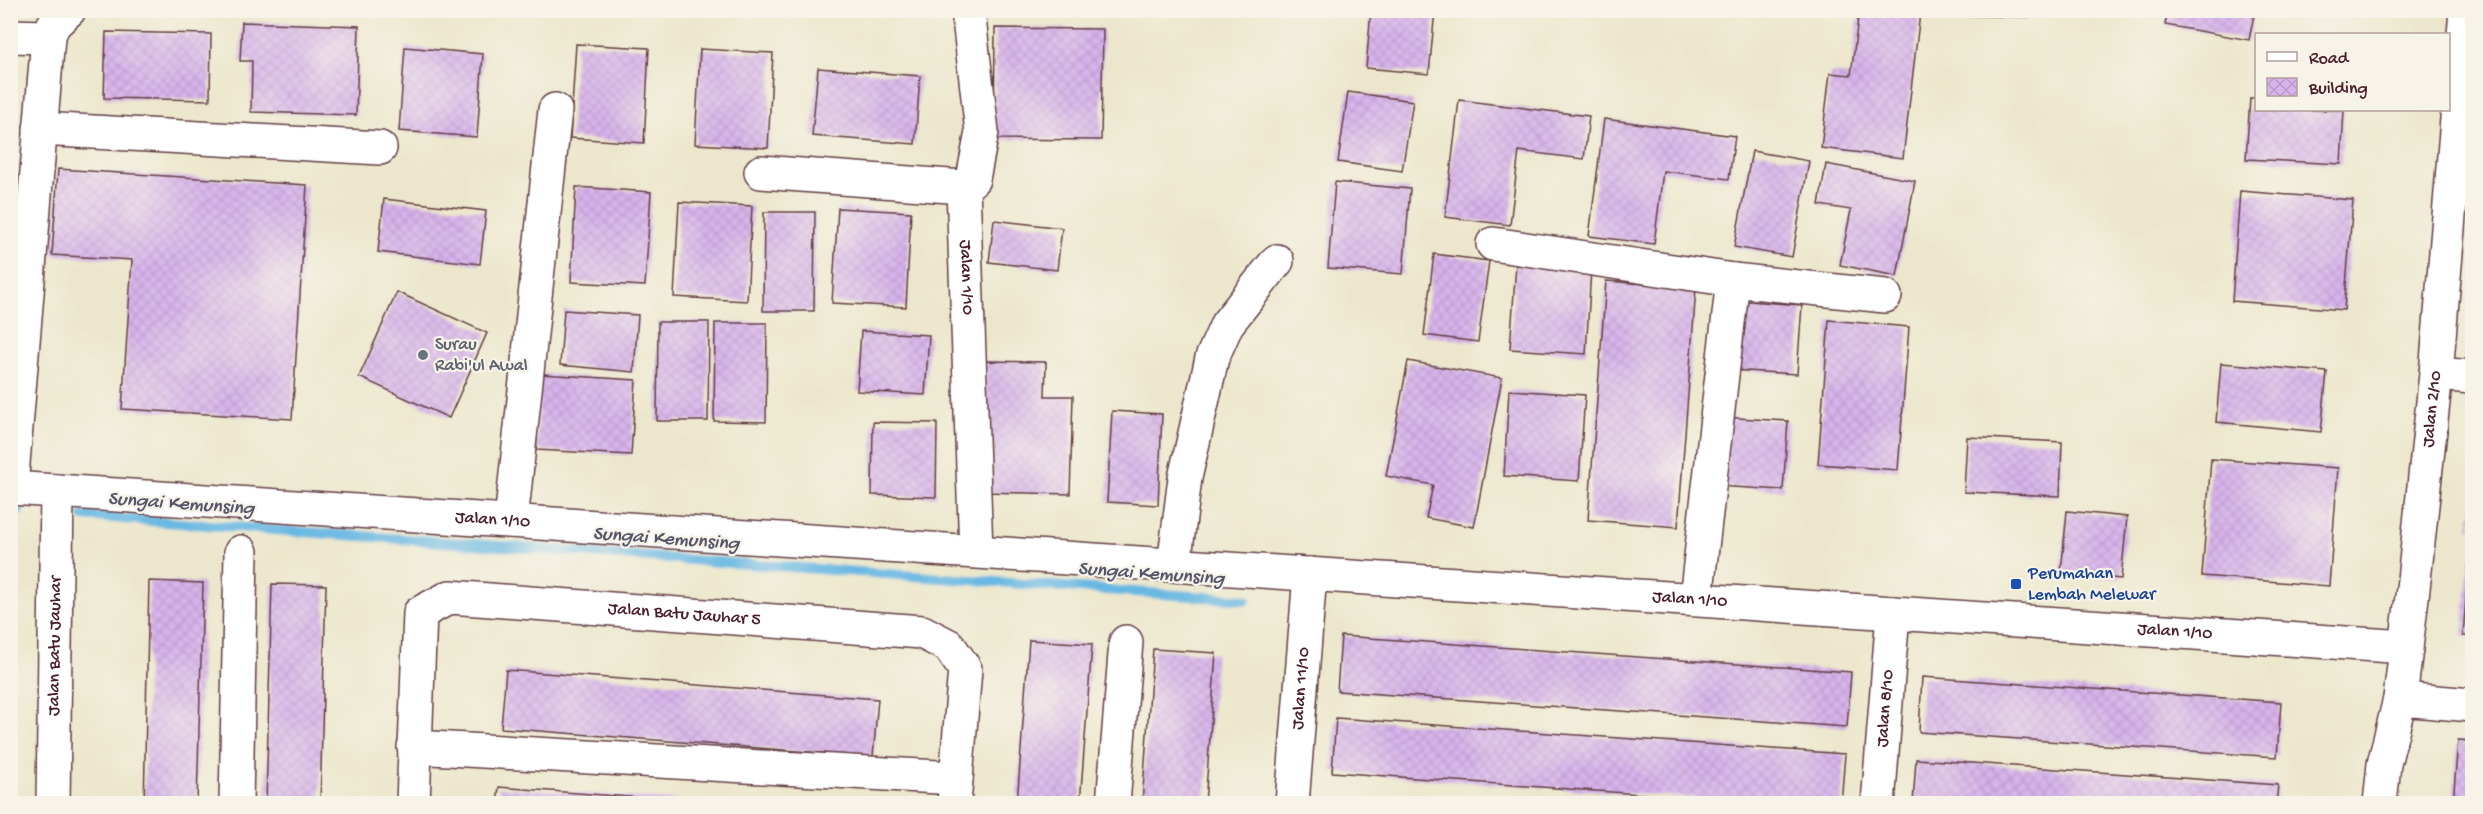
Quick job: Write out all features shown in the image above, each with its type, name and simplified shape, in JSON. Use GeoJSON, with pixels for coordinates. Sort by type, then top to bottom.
{"type":"FeatureCollection","features":[{"type":"Feature","properties":{"kind":"street"},"geometry":{"type":"LineString","coordinates":[[10,488],[20,244],[40,129],[48,37],[54,24],[69,10]]}},
{"type":"Feature","properties":{"kind":"street"},"geometry":{"type":"LineString","coordinates":[[761,172],[963,187],[973,179],[982,132],[968,10]]}},
{"type":"Feature","properties":{"kind":"street","name":"Jalan 2/10"},"geometry":{"type":"LineString","coordinates":[[2380,804],[2384,764],[2400,699],[2436,374],[2467,64],[2466,10]]}},
{"type":"Feature","properties":{"kind":"street"},"geometry":{"type":"LineString","coordinates":[[10,36],[48,37]]}},
{"type":"Feature","properties":{"kind":"street"},"geometry":{"type":"LineString","coordinates":[[511,521],[555,110]]}},
{"type":"Feature","properties":{"kind":"street"},"geometry":{"type":"LineString","coordinates":[[40,129],[380,148]]}},
{"type":"Feature","properties":{"kind":"street","name":"Jalan 1/10"},"geometry":{"type":"LineString","coordinates":[[963,187],[976,551]]}},
{"type":"Feature","properties":{"kind":"street"},"geometry":{"type":"LineString","coordinates":[[1493,244],[1733,280],[1885,296]]}},
{"type":"Feature","properties":{"kind":"street"},"geometry":{"type":"LineString","coordinates":[[1174,565],[1185,478],[1212,358],[1227,324],[1277,261]]}},
{"type":"Feature","properties":{"kind":"street"},"geometry":{"type":"LineString","coordinates":[[1696,599],[1733,280]]}},
{"type":"Feature","properties":{"kind":"street"},"geometry":{"type":"LineString","coordinates":[[2436,374],[2472,377]]}},
{"type":"Feature","properties":{"kind":"street","name":"Jalan 1/10"},"geometry":{"type":"LineString","coordinates":[[10,488],[2406,647]]}},
{"type":"Feature","properties":{"kind":"street","name":"Jalan Batu Jauhar"},"geometry":{"type":"LineString","coordinates":[[53,804],[57,491]]}},
{"type":"Feature","properties":{"kind":"street"},"geometry":{"type":"LineString","coordinates":[[236,804],[241,552]]}},
{"type":"Feature","properties":{"kind":"street","name":"Jalan 11/10"},"geometry":{"type":"LineString","coordinates":[[1292,804],[1310,574]]}},
{"type":"Feature","properties":{"kind":"street","name":"Jalan Batu Jauhar 5"},"geometry":{"type":"LineString","coordinates":[[414,747],[420,613],[450,597],[922,632],[949,646],[965,669],[955,791]]}},
{"type":"Feature","properties":{"kind":"street","name":"Jalan 8/10"},"geometry":{"type":"LineString","coordinates":[[1878,804],[1893,613]]}},
{"type":"Feature","properties":{"kind":"street"},"geometry":{"type":"LineString","coordinates":[[1113,804],[1126,642]]}},
{"type":"Feature","properties":{"kind":"street"},"geometry":{"type":"LineString","coordinates":[[2400,699],[2472,705]]}},
{"type":"Feature","properties":{"kind":"street"},"geometry":{"type":"LineString","coordinates":[[412,804],[414,747],[955,791]]}},
{"type":"Feature","properties":{"kind":"building"},"geometry":{"type":"Polygon","coordinates":[[[1371,10],[1435,10],[1429,74],[1366,68],[1371,10]]]}},
{"type":"Feature","properties":{"kind":"building"},"geometry":{"type":"Polygon","coordinates":[[[1859,10],[1920,13],[1903,158],[1821,148],[1830,73],[1851,75],[1859,10]]]}},
{"type":"Feature","properties":{"kind":"building"},"geometry":{"type":"Polygon","coordinates":[[[1951,10],[2029,10],[2029,17],[1951,15],[1951,10]]]}},
{"type":"Feature","properties":{"kind":"building"},"geometry":{"type":"Polygon","coordinates":[[[2168,10],[2255,10],[2249,40],[2165,25],[2168,10]]]}},
{"type":"Feature","properties":{"kind":"building"},"geometry":{"type":"Polygon","coordinates":[[[242,22],[359,26],[356,115],[251,112],[252,61],[240,61],[242,22]]]}},
{"type":"Feature","properties":{"kind":"building"},"geometry":{"type":"Polygon","coordinates":[[[995,28],[1103,29],[1101,140],[994,139],[995,28]]]}},
{"type":"Feature","properties":{"kind":"building"},"geometry":{"type":"Polygon","coordinates":[[[106,32],[211,34],[210,100],[104,98],[106,32]]]}},
{"type":"Feature","properties":{"kind":"building"},"geometry":{"type":"Polygon","coordinates":[[[576,44],[649,48],[644,143],[570,138],[576,44]]]}},
{"type":"Feature","properties":{"kind":"building"},"geometry":{"type":"Polygon","coordinates":[[[405,47],[483,54],[477,137],[399,131],[405,47]]]}},
{"type":"Feature","properties":{"kind":"building"},"geometry":{"type":"Polygon","coordinates":[[[700,49],[773,53],[768,148],[695,144],[700,49]]]}},
{"type":"Feature","properties":{"kind":"building"},"geometry":{"type":"Polygon","coordinates":[[[818,68],[920,76],[915,144],[812,136],[818,68]]]}},
{"type":"Feature","properties":{"kind":"building"},"geometry":{"type":"Polygon","coordinates":[[[1348,92],[1413,101],[1402,171],[1338,162],[1348,92]]]}},
{"type":"Feature","properties":{"kind":"building"},"geometry":{"type":"Polygon","coordinates":[[[2250,98],[2255,98],[2255,111],[2344,111],[2341,164],[2246,159],[2250,98]]]}},
{"type":"Feature","properties":{"kind":"building"},"geometry":{"type":"Polygon","coordinates":[[[1459,100],[1589,116],[1584,159],[1519,151],[1510,225],[1445,217],[1459,100]]]}},
{"type":"Feature","properties":{"kind":"building"},"geometry":{"type":"Polygon","coordinates":[[[1604,119],[1735,136],[1729,179],[1663,171],[1654,244],[1589,236],[1604,119]]]}},
{"type":"Feature","properties":{"kind":"building"},"geometry":{"type":"Polygon","coordinates":[[[1752,151],[1809,161],[1792,257],[1734,247],[1752,151]]]}},
{"type":"Feature","properties":{"kind":"building"},"geometry":{"type":"Polygon","coordinates":[[[1826,164],[1915,181],[1897,276],[1840,265],[1851,210],[1819,205],[1826,164]]]}},
{"type":"Feature","properties":{"kind":"building"},"geometry":{"type":"Polygon","coordinates":[[[58,169],[307,185],[292,419],[122,409],[132,260],[52,255],[58,169]]]}},
{"type":"Feature","properties":{"kind":"building"},"geometry":{"type":"Polygon","coordinates":[[[1335,182],[1410,189],[1403,274],[1328,268],[1335,182]]]}},
{"type":"Feature","properties":{"kind":"building"},"geometry":{"type":"Polygon","coordinates":[[[576,187],[651,192],[645,286],[571,282],[576,187]]]}},
{"type":"Feature","properties":{"kind":"building"},"geometry":{"type":"Polygon","coordinates":[[[2240,191],[2353,200],[2344,310],[2232,301],[2240,191]]]}},
{"type":"Feature","properties":{"kind":"building"},"geometry":{"type":"Polygon","coordinates":[[[384,199],[486,211],[480,264],[378,252],[384,199]]]}},
{"type":"Feature","properties":{"kind":"building"},"geometry":{"type":"Polygon","coordinates":[[[679,202],[752,206],[747,301],[674,297],[679,202]]]}},
{"type":"Feature","properties":{"kind":"building"},"geometry":{"type":"Polygon","coordinates":[[[838,208],[911,212],[906,307],[832,303],[838,208]]]}},
{"type":"Feature","properties":{"kind":"building"},"geometry":{"type":"Polygon","coordinates":[[[764,212],[815,212],[814,311],[763,311],[764,212]]]}},
{"type":"Feature","properties":{"kind":"building"},"geometry":{"type":"Polygon","coordinates":[[[994,220],[1062,228],[1057,270],[989,262],[994,220]]]}},
{"type":"Feature","properties":{"kind":"building"},"geometry":{"type":"Polygon","coordinates":[[[1434,254],[1489,261],[1478,342],[1424,335],[1434,254]]]}},
{"type":"Feature","properties":{"kind":"building"},"geometry":{"type":"Polygon","coordinates":[[[1516,264],[1591,269],[1586,354],[1510,349],[1516,264]]]}},
{"type":"Feature","properties":{"kind":"building"},"geometry":{"type":"Polygon","coordinates":[[[1606,281],[1696,288],[1678,527],[1588,520],[1606,281]]]}},
{"type":"Feature","properties":{"kind":"building","name":"Surau Rabi'ul Awal"},"geometry":{"type":"Polygon","coordinates":[[[397,292],[487,333],[449,418],[359,377],[397,292]]]}},
{"type":"Feature","properties":{"kind":"building"},"geometry":{"type":"Polygon","coordinates":[[[1735,300],[1802,305],[1797,374],[1730,370],[1735,300]]]}},
{"type":"Feature","properties":{"kind":"building"},"geometry":{"type":"Polygon","coordinates":[[[564,310],[638,315],[634,372],[560,365],[564,310]]]}},
{"type":"Feature","properties":{"kind":"building"},"geometry":{"type":"Polygon","coordinates":[[[1829,320],[1909,327],[1898,470],[1818,464],[1829,320]]]}},
{"type":"Feature","properties":{"kind":"building"},"geometry":{"type":"Polygon","coordinates":[[[658,322],[709,322],[708,421],[657,421],[658,322]]]}},
{"type":"Feature","properties":{"kind":"building"},"geometry":{"type":"Polygon","coordinates":[[[715,323],[767,323],[766,422],[714,421],[715,323]]]}},
{"type":"Feature","properties":{"kind":"building"},"geometry":{"type":"Polygon","coordinates":[[[861,331],[929,335],[925,395],[857,391],[861,331]]]}},
{"type":"Feature","properties":{"kind":"building"},"geometry":{"type":"Polygon","coordinates":[[[986,361],[1046,362],[1045,396],[1073,396],[1070,494],[982,492],[986,361]]]}},
{"type":"Feature","properties":{"kind":"building"},"geometry":{"type":"Polygon","coordinates":[[[1408,361],[1502,378],[1474,527],[1426,518],[1433,485],[1386,476],[1408,361]]]}},
{"type":"Feature","properties":{"kind":"building"},"geometry":{"type":"Polygon","coordinates":[[[2221,363],[2327,372],[2321,432],[2216,422],[2221,363]]]}},
{"type":"Feature","properties":{"kind":"building"},"geometry":{"type":"Polygon","coordinates":[[[541,374],[636,380],[631,455],[536,450],[541,374]]]}},
{"type":"Feature","properties":{"kind":"building"},"geometry":{"type":"Polygon","coordinates":[[[1509,390],[1585,395],[1579,481],[1504,476],[1509,390]]]}},
{"type":"Feature","properties":{"kind":"building"},"geometry":{"type":"Polygon","coordinates":[[[1112,411],[1162,414],[1158,505],[1107,502],[1112,411]]]}},
{"type":"Feature","properties":{"kind":"building"},"geometry":{"type":"Polygon","coordinates":[[[1721,417],[1788,421],[1783,490],[1716,486],[1721,417]]]}},
{"type":"Feature","properties":{"kind":"building"},"geometry":{"type":"Polygon","coordinates":[[[873,422],[937,423],[936,497],[872,495],[873,422]]]}},
{"type":"Feature","properties":{"kind":"building"},"geometry":{"type":"Polygon","coordinates":[[[1967,437],[2062,442],[2060,496],[1964,492],[1967,437]]]}},
{"type":"Feature","properties":{"kind":"building"},"geometry":{"type":"Polygon","coordinates":[[[2211,459],[2338,468],[2329,586],[2202,576],[2211,459]]]}},
{"type":"Feature","properties":{"kind":"building"},"geometry":{"type":"Polygon","coordinates":[[[2471,508],[2472,528],[2469,528],[2471,508]]]}},
{"type":"Feature","properties":{"kind":"building"},"geometry":{"type":"Polygon","coordinates":[[[2067,511],[2127,517],[2121,579],[2061,573],[2067,511]]]}},
{"type":"Feature","properties":{"kind":"building"},"geometry":{"type":"Polygon","coordinates":[[[2469,560],[2472,560],[2472,636],[2463,636],[2469,560]]]}},
{"type":"Feature","properties":{"kind":"building"},"geometry":{"type":"Polygon","coordinates":[[[149,581],[203,583],[197,804],[144,804],[149,581]]]}},
{"type":"Feature","properties":{"kind":"building"},"geometry":{"type":"Polygon","coordinates":[[[272,584],[326,585],[320,804],[266,804],[272,584]]]}},
{"type":"Feature","properties":{"kind":"building"},"geometry":{"type":"Polygon","coordinates":[[[1341,636],[1851,672],[1847,727],[1337,691],[1341,636]]]}},
{"type":"Feature","properties":{"kind":"building"},"geometry":{"type":"Polygon","coordinates":[[[1029,640],[1092,644],[1080,804],[1017,804],[1029,640]]]}},
{"type":"Feature","properties":{"kind":"building"},"geometry":{"type":"Polygon","coordinates":[[[1153,649],[1216,653],[1205,804],[1142,804],[1153,649]]]}},
{"type":"Feature","properties":{"kind":"building"},"geometry":{"type":"Polygon","coordinates":[[[506,670],[878,699],[873,757],[501,728],[506,670]]]}},
{"type":"Feature","properties":{"kind":"building"},"geometry":{"type":"Polygon","coordinates":[[[1922,677],[2281,702],[2277,757],[1919,732],[1922,677]]]}},
{"type":"Feature","properties":{"kind":"building"},"geometry":{"type":"Polygon","coordinates":[[[1336,718],[1845,754],[1841,804],[1778,804],[1332,772],[1336,718]]]}},
{"type":"Feature","properties":{"kind":"building"},"geometry":{"type":"Polygon","coordinates":[[[2458,740],[2472,741],[2472,804],[2453,804],[2458,740]]]}},
{"type":"Feature","properties":{"kind":"building"},"geometry":{"type":"Polygon","coordinates":[[[1916,759],[2278,785],[2276,804],[1913,804],[1916,759]]]}},
{"type":"Feature","properties":{"kind":"building"},"geometry":{"type":"Polygon","coordinates":[[[499,787],[695,802],[695,804],[497,804],[499,787]]]}},
{"type":"Feature","properties":{"kind":"waterway","name":"Sungai Kemunsing"},"geometry":{"type":"LineString","coordinates":[[10,510],[19,511]]}},
{"type":"Feature","properties":{"kind":"waterway","name":"Sungai Kemunsing"},"geometry":{"type":"LineString","coordinates":[[83,516],[1246,600]]}},
{"type":"Feature","properties":{"kind":"place","name":"Surau Rabi'ul Awal"},"geometry":{"type":"Point","coordinates":[423,355]}},
{"type":"Feature","properties":{"kind":"place","name":"Perumahan Lembah Melewar"},"geometry":{"type":"Point","coordinates":[2016,584]}}]}
